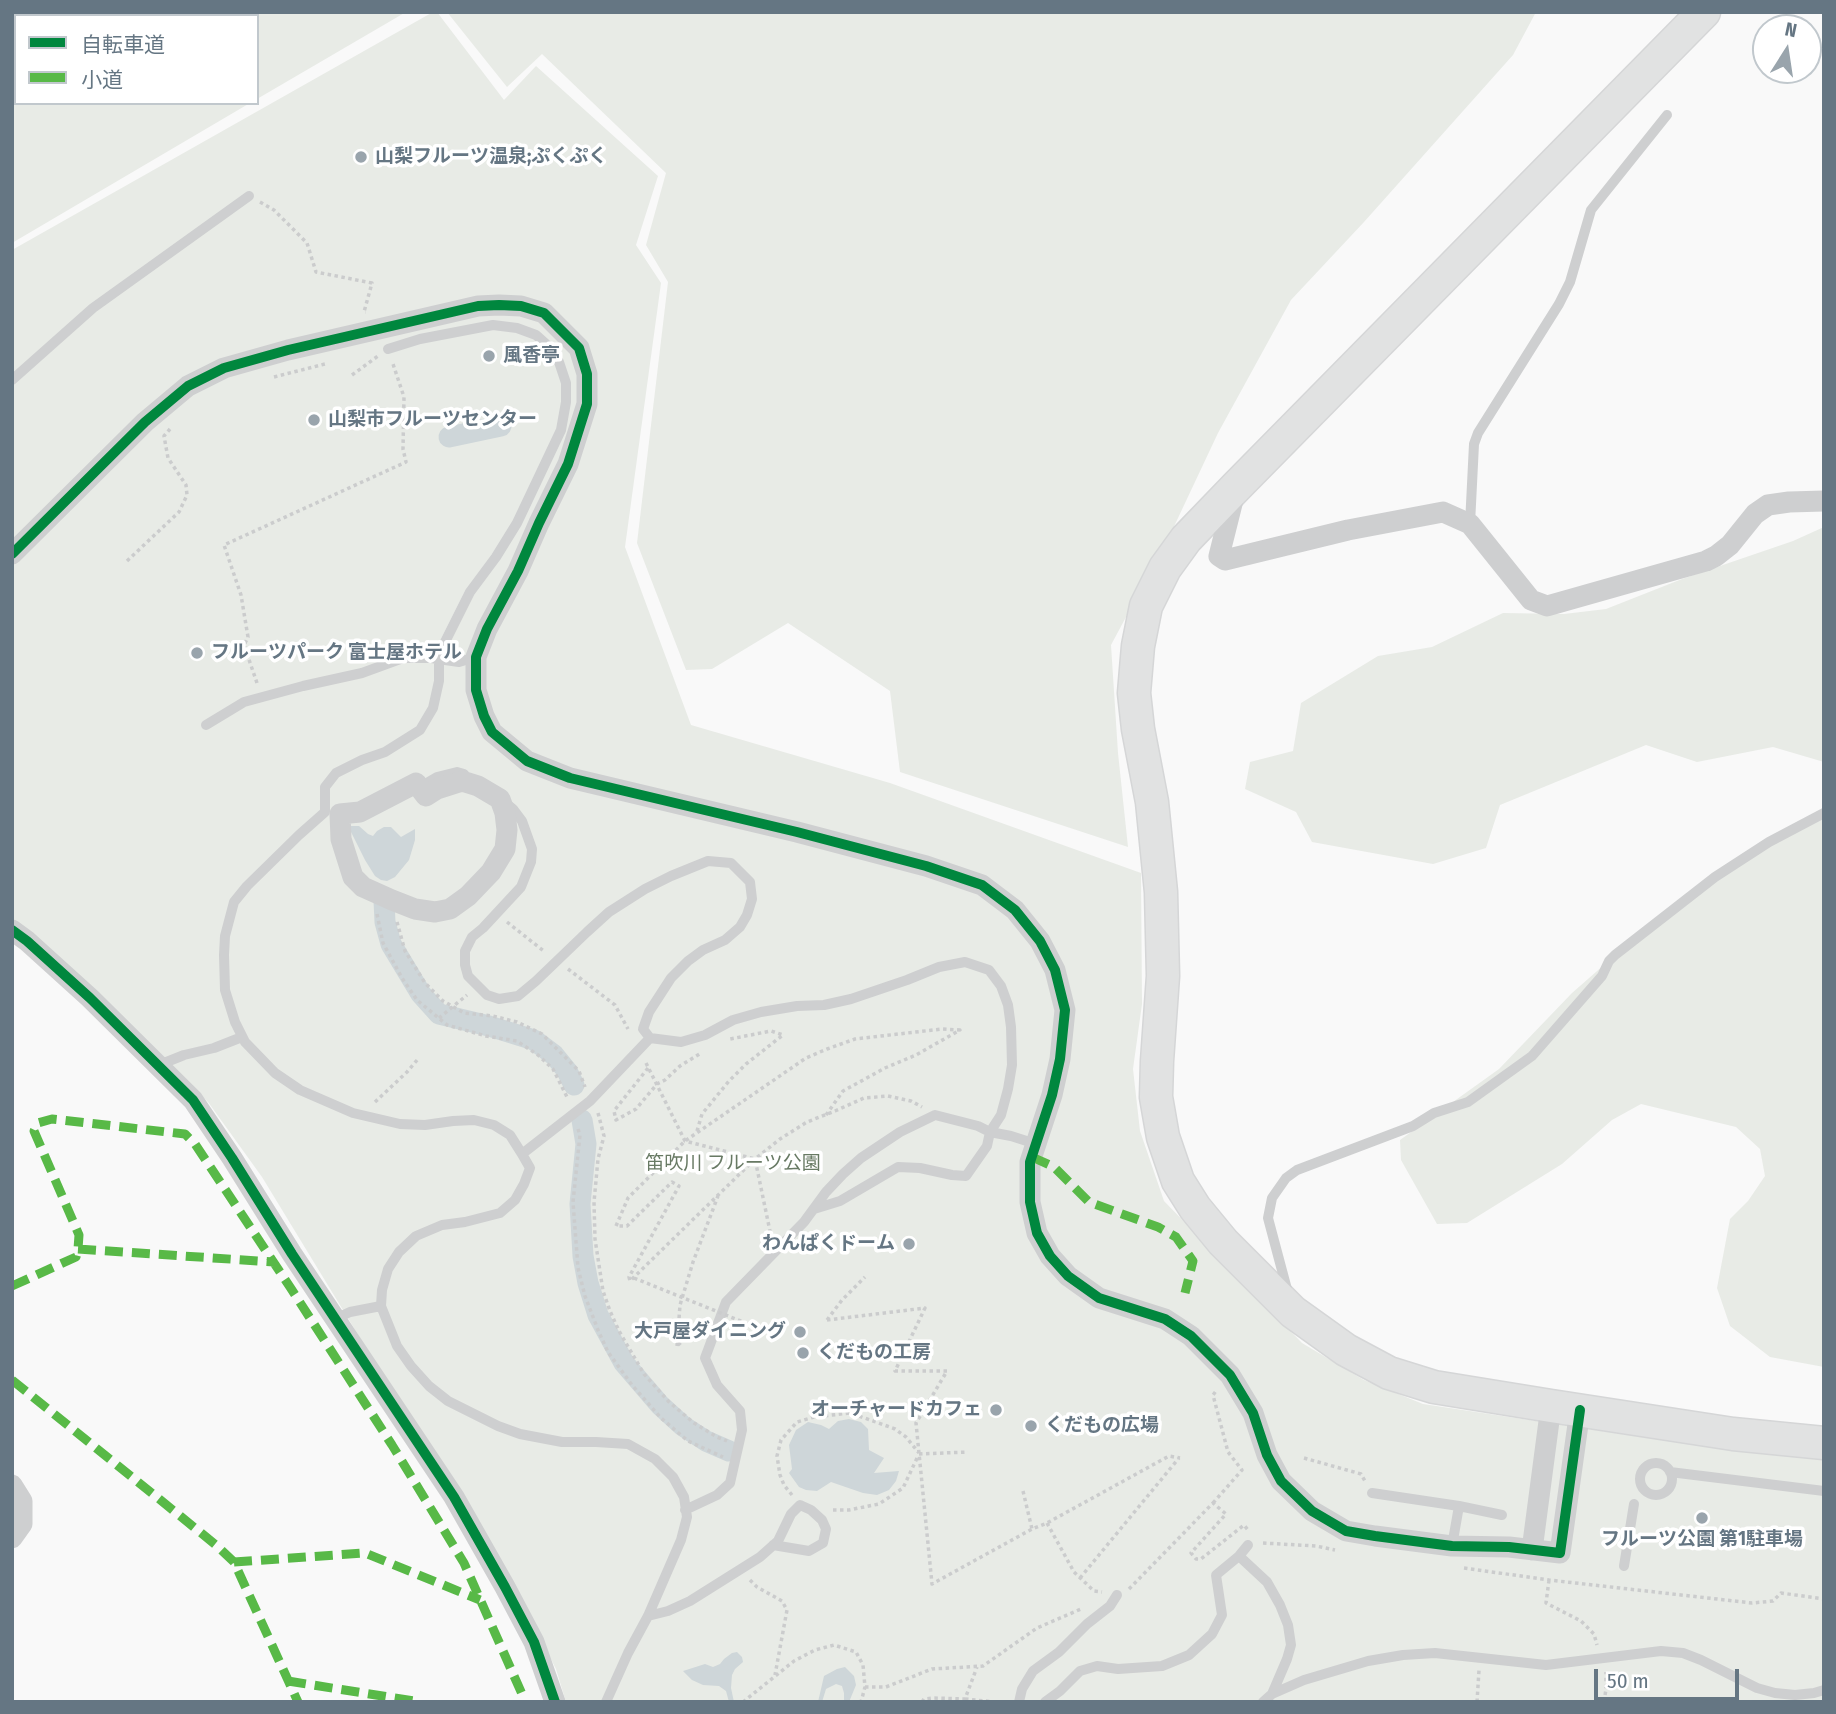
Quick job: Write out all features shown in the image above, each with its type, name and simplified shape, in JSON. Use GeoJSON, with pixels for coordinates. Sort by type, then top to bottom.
{"type":"FeatureCollection","features":[{"type":"Feature","properties":{"kind":"street"},"geometry":{"type":"LineString","coordinates":[[1704,12],[1236,487],[1186,540],[1164,568],[1146,606],[1138,646],[1134,694],[1152,802],[1161,892],[1163,976],[1156,1097],[1163,1137],[1178,1181],[1195,1208],[1223,1242],[1293,1312],[1346,1350],[1390,1373],[1434,1387],[1733,1434],[1824,1443]]}},
{"type":"Feature","properties":{"kind":"street"},"geometry":{"type":"LineString","coordinates":[[12,554],[145,422],[188,386],[224,368],[288,350],[478,306],[521,306],[544,313],[579,348],[587,374],[587,404],[568,464],[518,571],[487,629],[476,657],[475,690],[492,732],[527,761],[570,778],[926,866],[982,885],[1015,910],[1041,941],[1055,970],[1065,1010],[1060,1059],[1052,1095],[1030,1162],[1030,1202],[1037,1233],[1050,1256],[1068,1276],[1099,1297],[1165,1319],[1191,1336],[1230,1375],[1253,1413],[1268,1455],[1281,1481],[1312,1511],[1346,1531],[1455,1557],[1509,1547],[1560,1553],[1566,1408]]}},
{"type":"Feature","properties":{"kind":"street"},"geometry":{"type":"LineString","coordinates":[[1236,487],[1219,556],[1225,560],[1348,530],[1443,512],[1470,524],[1531,600],[1547,606],[1706,561],[1730,545],[1755,514],[1768,505],[1824,501]]}},
{"type":"Feature","properties":{"kind":"street"},"geometry":{"type":"LineString","coordinates":[[462,781],[478,786],[506,804],[505,849],[491,872],[468,896],[450,909],[435,912],[415,909],[363,887],[353,877],[333,818],[340,814],[360,812],[416,783],[426,796],[437,789],[462,781]]}},
{"type":"Feature","properties":{"kind":"street"},"geometry":{"type":"LineString","coordinates":[[12,930],[90,998],[193,1100],[454,1497],[534,1642],[555,1702]]}},
{"type":"Feature","properties":{"kind":"street"},"geometry":{"type":"LineString","coordinates":[[1532,1550],[1566,1408]]}},
{"type":"Feature","properties":{"kind":"street"},"geometry":{"type":"LineString","coordinates":[[12,1485],[22,1501],[22,1524],[12,1538]]}},
{"type":"Feature","properties":{"kind":"lane"},"geometry":{"type":"LineString","coordinates":[[1470,524],[1474,444],[1478,433],[1559,304],[1570,282],[1591,210],[1667,115]]}},
{"type":"Feature","properties":{"kind":"lane"},"geometry":{"type":"LineString","coordinates":[[12,380],[93,308],[250,196]]}},
{"type":"Feature","properties":{"kind":"lane"},"geometry":{"type":"LineString","coordinates":[[388,349],[420,339],[493,325],[517,328],[536,335],[559,362],[566,383],[561,430],[517,523],[470,592],[443,646],[433,708],[420,730],[385,752],[336,773],[326,787],[333,818],[299,835],[234,902],[225,936],[225,990],[245,1042],[275,1073],[300,1090],[360,1115],[400,1124],[425,1125],[474,1120],[494,1125],[510,1135],[530,1168],[515,1200],[500,1213],[442,1225],[416,1236],[398,1252],[388,1269],[381,1306],[397,1346],[411,1366],[429,1386],[449,1401],[520,1434],[562,1442],[628,1444],[655,1459],[673,1477],[684,1497],[687,1517],[681,1540],[606,1702]]}},
{"type":"Feature","properties":{"kind":"lane"},"geometry":{"type":"LineString","coordinates":[[206,725],[244,702],[362,673],[403,658],[459,662],[476,657]]}},
{"type":"Feature","properties":{"kind":"lane"},"geometry":{"type":"LineString","coordinates":[[506,804],[522,821],[531,849],[531,862],[521,887],[472,937],[465,951],[468,976],[487,995],[499,999],[518,996],[609,912],[645,889],[708,861],[732,863],[750,882],[752,899],[747,915],[740,927],[725,940],[703,950],[671,978],[649,1012],[643,1029],[650,1038],[681,1042],[705,1035],[733,1020],[761,1012],[851,999],[939,967],[965,962],[989,970],[1001,986],[1008,1005],[1012,1027],[1012,1065],[1000,1115],[990,1132],[987,1146],[966,1175],[898,1167],[840,1201],[814,1209]]}},
{"type":"Feature","properties":{"kind":"lane"},"geometry":{"type":"LineString","coordinates":[[1293,1312],[1268,1218],[1272,1198],[1286,1178],[1297,1170],[1468,1102],[1532,1056],[1602,976],[1615,955],[1715,877],[1769,842],[1824,813]]}},
{"type":"Feature","properties":{"kind":"lane"},"geometry":{"type":"LineString","coordinates":[[159,1065],[242,1037]]}},
{"type":"Feature","properties":{"kind":"lane"},"geometry":{"type":"LineString","coordinates":[[522,1154],[590,1101],[650,1038]]}},
{"type":"Feature","properties":{"kind":"lane"},"geometry":{"type":"LineString","coordinates":[[685,1510],[717,1495],[730,1483],[742,1430],[740,1411],[718,1385],[705,1358],[726,1303],[804,1222],[826,1192],[861,1158],[900,1132],[935,1115],[1036,1144]]}},
{"type":"Feature","properties":{"kind":"lane"},"geometry":{"type":"LineString","coordinates":[[335,1319],[350,1312],[381,1306]]}},
{"type":"Feature","properties":{"kind":"lane"},"geometry":{"type":"LineString","coordinates":[[1670,1472],[1824,1491]]}},
{"type":"Feature","properties":{"kind":"lane"},"geometry":{"type":"LineString","coordinates":[[1372,1493],[1502,1515]]}},
{"type":"Feature","properties":{"kind":"lane"},"geometry":{"type":"LineString","coordinates":[[1625,1566],[1634,1504]]}},
{"type":"Feature","properties":{"kind":"lane"},"geometry":{"type":"LineString","coordinates":[[648,1616],[690,1601],[760,1557],[773,1545],[778,1541],[791,1514],[800,1505],[822,1520],[826,1529],[822,1543],[809,1551],[773,1545]]}},
{"type":"Feature","properties":{"kind":"lane"},"geometry":{"type":"LineString","coordinates":[[1455,1557],[1459,1506]]}},
{"type":"Feature","properties":{"kind":"lane"},"geometry":{"type":"LineString","coordinates":[[1045,1702],[1080,1671],[1097,1666],[1118,1669],[1162,1666],[1189,1655],[1212,1634],[1223,1615],[1216,1575],[1248,1545]]}},
{"type":"Feature","properties":{"kind":"lane"},"geometry":{"type":"LineString","coordinates":[[1239,1556],[1267,1583],[1280,1605],[1287,1625],[1290,1645],[1287,1659],[1268,1698]]}},
{"type":"Feature","properties":{"kind":"lane"},"geometry":{"type":"LineString","coordinates":[[1019,1702],[1021,1689],[1033,1671],[1059,1652],[1110,1606],[1117,1595]]}},
{"type":"Feature","properties":{"kind":"lane"},"geometry":{"type":"LineString","coordinates":[[1268,1698],[1304,1680],[1368,1661],[1435,1653],[1546,1664],[1661,1651],[1683,1653],[1757,1688],[1775,1693],[1808,1698],[1824,1690]]}},
{"type":"Feature","properties":{"kind":"path"},"geometry":{"type":"LineString","coordinates":[[274,210],[307,243],[316,272],[372,283],[364,312]]}},
{"type":"Feature","properties":{"kind":"path"},"geometry":{"type":"LineString","coordinates":[[262,698],[244,645],[247,637],[241,595],[225,545],[406,462],[403,449],[404,397],[388,349],[352,375]]}},
{"type":"Feature","properties":{"kind":"path"},"geometry":{"type":"LineString","coordinates":[[266,378],[327,364]]}},
{"type":"Feature","properties":{"kind":"path"},"geometry":{"type":"LineString","coordinates":[[127,561],[179,512],[187,495],[186,485],[169,458],[164,436],[171,428]]}},
{"type":"Feature","properties":{"kind":"path"},"geometry":{"type":"LineString","coordinates":[[378,893],[378,925],[383,943],[417,1000],[447,1025],[517,1041],[553,1069],[580,1135],[573,1202],[578,1268],[585,1296],[608,1352],[661,1418],[688,1441],[735,1462]]}},
{"type":"Feature","properties":{"kind":"path"},"geometry":{"type":"LineString","coordinates":[[497,913],[615,1004],[685,1141],[755,1159]]}},
{"type":"Feature","properties":{"kind":"path"},"geometry":{"type":"LineString","coordinates":[[439,1018],[454,1007]]}},
{"type":"Feature","properties":{"kind":"path"},"geometry":{"type":"LineString","coordinates":[[826,1115],[844,1091],[960,1030],[942,1029],[856,1039],[827,1049],[806,1058],[685,1141],[628,1198],[616,1226],[627,1227],[672,1182],[679,1186],[629,1277],[630,1281],[755,1159],[807,1122],[826,1115],[864,1098],[888,1096],[911,1101],[935,1115]]}},
{"type":"Feature","properties":{"kind":"path"},"geometry":{"type":"LineString","coordinates":[[696,1133],[702,1114],[729,1080],[783,1035],[771,1031],[723,1041]]}},
{"type":"Feature","properties":{"kind":"path"},"geometry":{"type":"LineString","coordinates":[[649,1068],[614,1111],[616,1120],[635,1109],[657,1084],[701,1053]]}},
{"type":"Feature","properties":{"kind":"path"},"geometry":{"type":"LineString","coordinates":[[360,1115],[418,1059]]}},
{"type":"Feature","properties":{"kind":"path"},"geometry":{"type":"LineString","coordinates":[[590,1101],[600,1116],[604,1136],[598,1159],[594,1202],[597,1252],[603,1291],[610,1311],[644,1374],[669,1402],[705,1430],[739,1445]]}},
{"type":"Feature","properties":{"kind":"path"},"geometry":{"type":"LineString","coordinates":[[755,1159],[772,1238]]}},
{"type":"Feature","properties":{"kind":"path"},"geometry":{"type":"LineString","coordinates":[[677,1346],[680,1305],[719,1194]]}},
{"type":"Feature","properties":{"kind":"path"},"geometry":{"type":"LineString","coordinates":[[865,1277],[841,1298],[827,1320],[925,1308],[895,1371],[947,1371],[916,1423],[932,1584],[1169,1456],[1180,1458],[1080,1578]]}},
{"type":"Feature","properties":{"kind":"path"},"geometry":{"type":"LineString","coordinates":[[634,1278],[753,1326]]}},
{"type":"Feature","properties":{"kind":"path"},"geometry":{"type":"LineString","coordinates":[[1047,1523],[1074,1572],[1094,1591],[1117,1595],[1132,1588],[1242,1470],[1228,1452],[1213,1395],[1221,1385]]}},
{"type":"Feature","properties":{"kind":"path"},"geometry":{"type":"LineString","coordinates":[[800,1505],[784,1485],[777,1455],[781,1440],[797,1422],[850,1413],[895,1429],[906,1437],[919,1454]]}},
{"type":"Feature","properties":{"kind":"path"},"geometry":{"type":"LineString","coordinates":[[919,1454],[968,1452]]}},
{"type":"Feature","properties":{"kind":"path"},"geometry":{"type":"LineString","coordinates":[[811,1510],[849,1510],[879,1504],[903,1488],[919,1454]]}},
{"type":"Feature","properties":{"kind":"path"},"geometry":{"type":"LineString","coordinates":[[1304,1458],[1361,1474],[1372,1493]]}},
{"type":"Feature","properties":{"kind":"path"},"geometry":{"type":"LineString","coordinates":[[1023,1491],[1032,1529]]}},
{"type":"Feature","properties":{"kind":"path"},"geometry":{"type":"LineString","coordinates":[[1213,1503],[1226,1514],[1191,1553],[1196,1559],[1201,1559],[1244,1525],[1253,1535],[1248,1545]]}},
{"type":"Feature","properties":{"kind":"path"},"geometry":{"type":"LineString","coordinates":[[1322,1542],[1331,1549]]}},
{"type":"Feature","properties":{"kind":"path"},"geometry":{"type":"LineString","coordinates":[[1248,1545],[1271,1543],[1343,1551]]}},
{"type":"Feature","properties":{"kind":"path"},"geometry":{"type":"LineString","coordinates":[[1455,1557],[1549,1580],[1752,1603],[1773,1601],[1781,1593],[1824,1599]]}},
{"type":"Feature","properties":{"kind":"path"},"geometry":{"type":"LineString","coordinates":[[741,1567],[748,1579],[782,1601],[787,1610],[775,1676]]}},
{"type":"Feature","properties":{"kind":"path"},"geometry":{"type":"LineString","coordinates":[[1546,1603],[1549,1580]]}},
{"type":"Feature","properties":{"kind":"path"},"geometry":{"type":"LineString","coordinates":[[865,1687],[886,1687],[932,1669],[983,1666],[1037,1628],[1085,1608]]}},
{"type":"Feature","properties":{"kind":"path"},"geometry":{"type":"LineString","coordinates":[[743,1702],[794,1661],[815,1650],[834,1645],[856,1652],[863,1665],[865,1687],[861,1702]]}},
{"type":"Feature","properties":{"kind":"path"},"geometry":{"type":"LineString","coordinates":[[1477,1702],[1479,1657]]}},
{"type":"Feature","properties":{"kind":"path"},"geometry":{"type":"LineString","coordinates":[[965,1699],[978,1667]]}},
{"type":"Feature","properties":{"kind":"path"},"geometry":{"type":"LineString","coordinates":[[922,1702],[924,1699],[995,1702]]}},
{"type":"Feature","properties":{"kind":"green space"},"geometry":{"type":"Polygon","coordinates":[[[12,12],[406,12],[259,98],[259,14],[14,14],[14,105],[247,105],[12,243],[12,12]]]}},
{"type":"Feature","properties":{"kind":"green space","name":"笛吹川 フルーツ公園"},"geometry":{"type":"Polygon","coordinates":[[[437,12],[504,100],[536,66],[658,176],[636,245],[661,283],[625,547],[691,725],[890,783],[1141,873],[1142,1004],[1133,1069],[1140,1131],[1164,1201],[1302,1343],[1364,1380],[1423,1404],[1702,1446],[1824,1456],[1824,1702],[566,1702],[556,1669],[501,1562],[262,1177],[208,1102],[12,919],[12,250],[437,12]]]}},
{"type":"Feature","properties":{"kind":"green space"},"geometry":{"type":"Polygon","coordinates":[[[447,12],[1536,12],[1513,55],[1291,300],[1218,433],[1170,535],[1111,645],[1128,847],[900,772],[890,691],[788,623],[712,669],[686,670],[637,543],[668,282],[646,245],[666,173],[542,54],[507,87],[447,12]]]}},
{"type":"Feature","properties":{"kind":"green space"},"geometry":{"type":"Polygon","coordinates":[[[1824,527],[1824,762],[1773,747],[1697,762],[1646,745],[1500,805],[1486,848],[1433,864],[1312,842],[1296,812],[1245,789],[1250,762],[1293,751],[1301,703],[1378,656],[1432,647],[1503,613],[1564,614],[1606,609],[1682,579],[1793,541],[1824,527]]]}},
{"type":"Feature","properties":{"kind":"green space"},"geometry":{"type":"Polygon","coordinates":[[[1824,808],[1824,1367],[1770,1357],[1730,1326],[1717,1288],[1730,1219],[1748,1201],[1765,1176],[1760,1149],[1736,1127],[1641,1104],[1612,1120],[1562,1164],[1467,1223],[1437,1224],[1401,1160],[1400,1140],[1499,1069],[1572,993],[1621,950],[1704,888],[1824,808]]]}},
{"type":"Feature","properties":{"kind":"shaded area"},"geometry":{"type":"Polygon","coordinates":[[[348,826],[359,826],[373,836],[384,827],[391,827],[401,837],[415,829],[409,860],[395,877],[387,881],[381,880],[375,876],[365,860],[348,826]]]}},
{"type":"Feature","properties":{"kind":"shaded area"},"geometry":{"type":"Polygon","coordinates":[[[849,1419],[861,1422],[868,1429],[869,1450],[884,1458],[874,1473],[899,1471],[896,1481],[889,1490],[877,1495],[831,1482],[817,1491],[799,1487],[789,1473],[792,1469],[789,1445],[796,1430],[808,1422],[829,1429],[838,1421],[849,1419]]]}},
{"type":"Feature","properties":{"kind":"shaded area"},"geometry":{"type":"Polygon","coordinates":[[[737,1652],[743,1662],[732,1675],[734,1702],[729,1702],[726,1691],[719,1686],[703,1685],[692,1680],[683,1671],[705,1664],[713,1667],[737,1652]]]}},
{"type":"Feature","properties":{"kind":"shaded area"},"geometry":{"type":"Polygon","coordinates":[[[845,1667],[854,1676],[856,1685],[849,1702],[844,1702],[842,1686],[836,1684],[826,1689],[822,1702],[818,1702],[824,1676],[845,1667]]]}},
{"type":"Feature","properties":{"kind":"waterway"},"geometry":{"type":"LineString","coordinates":[[449,437],[501,426]]}},
{"type":"Feature","properties":{"kind":"waterway"},"geometry":{"type":"LineString","coordinates":[[384,901],[385,922],[391,944],[421,994],[439,1014],[534,1040],[554,1055],[574,1085]]}},
{"type":"Feature","properties":{"kind":"waterway"},"geometry":{"type":"LineString","coordinates":[[582,1120],[586,1144],[580,1204],[583,1256],[598,1315],[624,1363],[660,1405],[683,1426],[706,1441],[729,1451]]}},
{"type":"Feature","properties":{"kind":"marked path"},"geometry":{"type":"LineString","coordinates":[[12,1286],[76,1257],[78,1249],[79,1235],[34,1131],[38,1123],[52,1119],[185,1134],[195,1144],[290,1287],[464,1563],[522,1694],[521,1702]]}},
{"type":"Feature","properties":{"kind":"marked path"},"geometry":{"type":"LineString","coordinates":[[1032,1157],[1054,1167],[1089,1202],[1158,1227],[1176,1237],[1193,1261],[1185,1293]]}},
{"type":"Feature","properties":{"kind":"marked path"},"geometry":{"type":"LineString","coordinates":[[78,1249],[274,1262]]}},
{"type":"Feature","properties":{"kind":"marked path"},"geometry":{"type":"LineString","coordinates":[[12,1380],[234,1562],[298,1702]]}},
{"type":"Feature","properties":{"kind":"marked path"},"geometry":{"type":"LineString","coordinates":[[234,1562],[365,1553],[480,1600]]}},
{"type":"Feature","properties":{"kind":"marked path"},"geometry":{"type":"LineString","coordinates":[[288,1681],[420,1702]]}},
{"type":"Feature","properties":{"kind":"cycle path"},"geometry":{"type":"LineString","coordinates":[[12,554],[145,422],[188,386],[224,368],[288,350],[478,306],[521,306],[544,313],[579,348],[587,374],[587,404],[568,464],[518,571],[487,629],[476,657],[476,690],[492,732],[527,761],[570,778],[926,866],[982,885],[1015,910],[1040,941],[1055,970],[1065,1010],[1060,1059],[1052,1095],[1030,1162],[1030,1202],[1037,1233],[1050,1256],[1068,1276],[1099,1298],[1165,1319],[1191,1336],[1230,1375],[1253,1413],[1267,1455],[1281,1481],[1312,1511],[1346,1531],[1375,1536],[1452,1546],[1509,1547],[1560,1553],[1580,1410]]}},
{"type":"Feature","properties":{"kind":"cycle path"},"geometry":{"type":"LineString","coordinates":[[12,930],[90,998],[193,1100],[454,1497],[534,1642],[555,1702]]}},
{"type":"Feature","properties":{"kind":"place","name":"山梨フルーツ温泉;ぷくぷく"},"geometry":{"type":"Point","coordinates":[361,157]}},
{"type":"Feature","properties":{"kind":"place","name":"風香亭"},"geometry":{"type":"Point","coordinates":[489,356]}},
{"type":"Feature","properties":{"kind":"place","name":"山梨市フルーツセンター"},"geometry":{"type":"Point","coordinates":[314,420]}},
{"type":"Feature","properties":{"kind":"place","name":"フルーツパーク 富士屋ホテル"},"geometry":{"type":"Point","coordinates":[197,653]}},
{"type":"Feature","properties":{"kind":"place","name":"わんぱくドーム"},"geometry":{"type":"Point","coordinates":[909,1244]}},
{"type":"Feature","properties":{"kind":"place","name":"大戸屋ダイニング"},"geometry":{"type":"Point","coordinates":[800,1332]}},
{"type":"Feature","properties":{"kind":"place","name":"くだもの工房"},"geometry":{"type":"Point","coordinates":[803,1353]}},
{"type":"Feature","properties":{"kind":"place","name":"オーチャードカフェ"},"geometry":{"type":"Point","coordinates":[996,1410]}},
{"type":"Feature","properties":{"kind":"place","name":"くだもの広場"},"geometry":{"type":"Point","coordinates":[1031,1426]}},
{"type":"Feature","properties":{"kind":"place","name":"フルーツ公園 第1駐車場"},"geometry":{"type":"Point","coordinates":[1702,1518]}}]}
